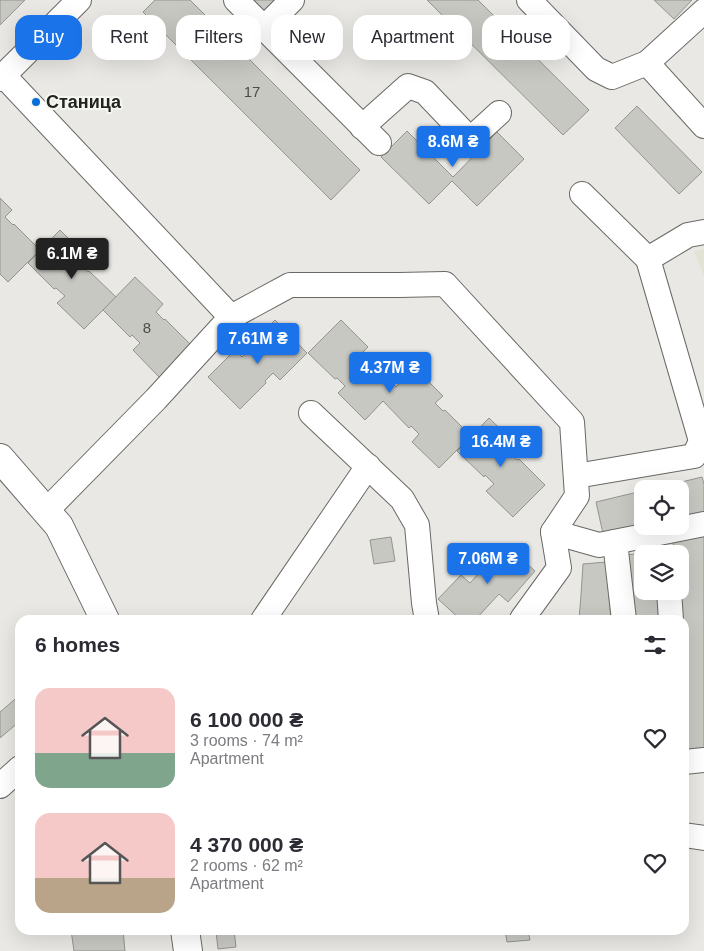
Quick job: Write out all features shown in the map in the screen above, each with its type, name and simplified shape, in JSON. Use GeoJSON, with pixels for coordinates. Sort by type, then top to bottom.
{"type":"FeatureCollection","features":[{"type":"Feature","properties":{"kind":"main road"},"geometry":{"type":"LineString","coordinates":[[0,458],[60,526],[103,615]]}},
{"type":"Feature","properties":{"kind":"main road"},"geometry":{"type":"LineString","coordinates":[[186,935],[188,951]]}},
{"type":"Feature","properties":{"kind":"street"},"geometry":{"type":"LineString","coordinates":[[80,0],[2,77],[231,317]]}},
{"type":"Feature","properties":{"kind":"street"},"geometry":{"type":"LineString","coordinates":[[236,0],[370,135],[408,86],[425,92],[466,135],[476,134],[499,113]]}},
{"type":"Feature","properties":{"kind":"street"},"geometry":{"type":"LineString","coordinates":[[264,28],[292,0]]}},
{"type":"Feature","properties":{"kind":"street"},"geometry":{"type":"LineString","coordinates":[[529,0],[596,69],[612,78],[646,63],[704,11]]}},
{"type":"Feature","properties":{"kind":"street"},"geometry":{"type":"LineString","coordinates":[[646,63],[704,126]]}},
{"type":"Feature","properties":{"kind":"street"},"geometry":{"type":"LineString","coordinates":[[576,476],[694,456],[701,441],[648,259],[582,194]]}},
{"type":"Feature","properties":{"kind":"street"},"geometry":{"type":"LineString","coordinates":[[648,259],[688,235],[704,232]]}},
{"type":"Feature","properties":{"kind":"street"},"geometry":{"type":"LineString","coordinates":[[46,510],[156,399],[231,317],[290,284],[445,284],[572,422],[577,496],[553,532],[559,568],[525,615]]}},
{"type":"Feature","properties":{"kind":"street"},"geometry":{"type":"LineString","coordinates":[[311,413],[402,499],[417,525],[426,615]]}},
{"type":"Feature","properties":{"kind":"street"},"geometry":{"type":"LineString","coordinates":[[266,615],[368,466]]}},
{"type":"Feature","properties":{"kind":"street"},"geometry":{"type":"LineString","coordinates":[[553,532],[600,545],[615,542],[664,543],[704,524]]}},
{"type":"Feature","properties":{"kind":"street"},"geometry":{"type":"LineString","coordinates":[[615,542],[623,615]]}},
{"type":"Feature","properties":{"kind":"street"},"geometry":{"type":"LineString","coordinates":[[670,600],[671,615]]}},
{"type":"Feature","properties":{"kind":"street"},"geometry":{"type":"LineString","coordinates":[[689,761],[704,760]]}},
{"type":"Feature","properties":{"kind":"street"},"geometry":{"type":"LineString","coordinates":[[0,786],[15,772]]}},
{"type":"Feature","properties":{"kind":"street"},"geometry":{"type":"LineString","coordinates":[[689,836],[704,838]]}},
{"type":"Feature","properties":{"kind":"shaded area"},"geometry":{"type":"Polygon","coordinates":[[[704,249],[704,276],[694,251],[704,249]]]}},
{"type":"Feature","properties":{"kind":"building"},"geometry":{"type":"Polygon","coordinates":[[[0,0],[25,0],[0,25],[0,0]]]}},
{"type":"Feature","properties":{"kind":"building"},"geometry":{"type":"Polygon","coordinates":[[[155,0],[190,0],[205,15],[176,15],[176,45],[166,35],[166,15],[146,15],[143,12],[155,0]]]}},
{"type":"Feature","properties":{"kind":"building"},"geometry":{"type":"Polygon","coordinates":[[[254,0],[274,0],[264,10],[254,0]]]}},
{"type":"Feature","properties":{"kind":"building"},"geometry":{"type":"Polygon","coordinates":[[[427,0],[478,0],[493,15],[482,15],[482,55],[472,45],[472,15],[442,15],[427,0]]]}},
{"type":"Feature","properties":{"kind":"building"},"geometry":{"type":"Polygon","coordinates":[[[654,0],[692,0],[674,19],[654,0]]]}},
{"type":"Feature","properties":{"kind":"building"},"geometry":{"type":"Polygon","coordinates":[[[191,60],[250,60],[360,170],[331,200],[191,60]]]}},
{"type":"Feature","properties":{"kind":"building"},"geometry":{"type":"Polygon","coordinates":[[[487,60],[539,60],[589,110],[563,135],[487,60]]]}},
{"type":"Feature","properties":{"kind":"building"},"geometry":{"type":"Polygon","coordinates":[[[637,106],[702,172],[679,194],[615,128],[637,106]]]}},
{"type":"Feature","properties":{"kind":"building"},"geometry":{"type":"Polygon","coordinates":[[[407,131],[453,177],[497,132],[524,159],[477,206],[452,181],[429,204],[381,157],[407,131]]]}},
{"type":"Feature","properties":{"kind":"building"},"geometry":{"type":"Polygon","coordinates":[[[0,198],[12,210],[5,217],[40,250],[8,282],[0,274],[0,198]]]}},
{"type":"Feature","properties":{"kind":"building"},"geometry":{"type":"Polygon","coordinates":[[[60,230],[87,257],[80,264],[116,297],[84,329],[57,303],[65,296],[56,288],[54,289],[28,263],[60,230]]]}},
{"type":"Feature","properties":{"kind":"building"},"geometry":{"type":"Polygon","coordinates":[[[135,277],[163,304],[156,312],[191,345],[159,377],[133,350],[140,343],[132,335],[130,337],[103,310],[135,277]]]}},
{"type":"Feature","properties":{"kind":"building"},"geometry":{"type":"Polygon","coordinates":[[[275,320],[307,353],[280,380],[273,373],[265,381],[266,383],[240,409],[208,377],[235,350],[242,357],[250,349],[248,347],[275,320]]]}},
{"type":"Feature","properties":{"kind":"building"},"geometry":{"type":"Polygon","coordinates":[[[341,320],[368,347],[361,354],[396,387],[415,368],[443,396],[435,403],[443,411],[445,410],[471,436],[439,468],[412,442],[419,434],[411,426],[409,428],[383,401],[365,420],[338,393],[345,386],[308,353],[341,320]]]}},
{"type":"Feature","properties":{"kind":"building"},"geometry":{"type":"Polygon","coordinates":[[[489,418],[517,445],[509,452],[517,460],[519,459],[545,485],[513,517],[486,491],[494,484],[457,451],[489,418]]]}},
{"type":"Feature","properties":{"kind":"building"},"geometry":{"type":"Polygon","coordinates":[[[702,477],[704,484],[704,515],[689,519],[689,480],[702,477]]]}},
{"type":"Feature","properties":{"kind":"building"},"geometry":{"type":"Polygon","coordinates":[[[634,493],[634,529],[604,538],[596,502],[634,493]]]}},
{"type":"Feature","properties":{"kind":"building"},"geometry":{"type":"Polygon","coordinates":[[[704,534],[704,752],[689,754],[689,615],[678,615],[679,600],[689,600],[689,545],[673,545],[673,539],[704,534]]]}},
{"type":"Feature","properties":{"kind":"building"},"geometry":{"type":"Polygon","coordinates":[[[391,537],[395,561],[374,564],[370,540],[391,537]]]}},
{"type":"Feature","properties":{"kind":"building"},"geometry":{"type":"Polygon","coordinates":[[[505,544],[535,571],[508,602],[499,594],[480,615],[456,615],[438,599],[461,575],[470,583],[505,544]]]}},
{"type":"Feature","properties":{"kind":"building"},"geometry":{"type":"Polygon","coordinates":[[[634,554],[634,600],[664,600],[665,615],[630,615],[623,555],[634,554]]]}},
{"type":"Feature","properties":{"kind":"building"},"geometry":{"type":"Polygon","coordinates":[[[606,562],[611,615],[579,615],[583,564],[606,562]]]}},
{"type":"Feature","properties":{"kind":"building"},"geometry":{"type":"Polygon","coordinates":[[[15,699],[15,725],[0,738],[0,712],[15,699]]]}},
{"type":"Feature","properties":{"kind":"building"},"geometry":{"type":"Polygon","coordinates":[[[72,935],[123,935],[125,951],[74,951],[72,935]]]}},
{"type":"Feature","properties":{"kind":"building"},"geometry":{"type":"Polygon","coordinates":[[[216,935],[235,935],[236,947],[218,949],[216,935]]]}},
{"type":"Feature","properties":{"kind":"building"},"geometry":{"type":"Polygon","coordinates":[[[506,935],[529,935],[530,940],[507,942],[506,935]]]}},
{"type":"Feature","properties":{"kind":"place","name":"Станица"},"geometry":{"type":"Point","coordinates":[36,102]}}]}
